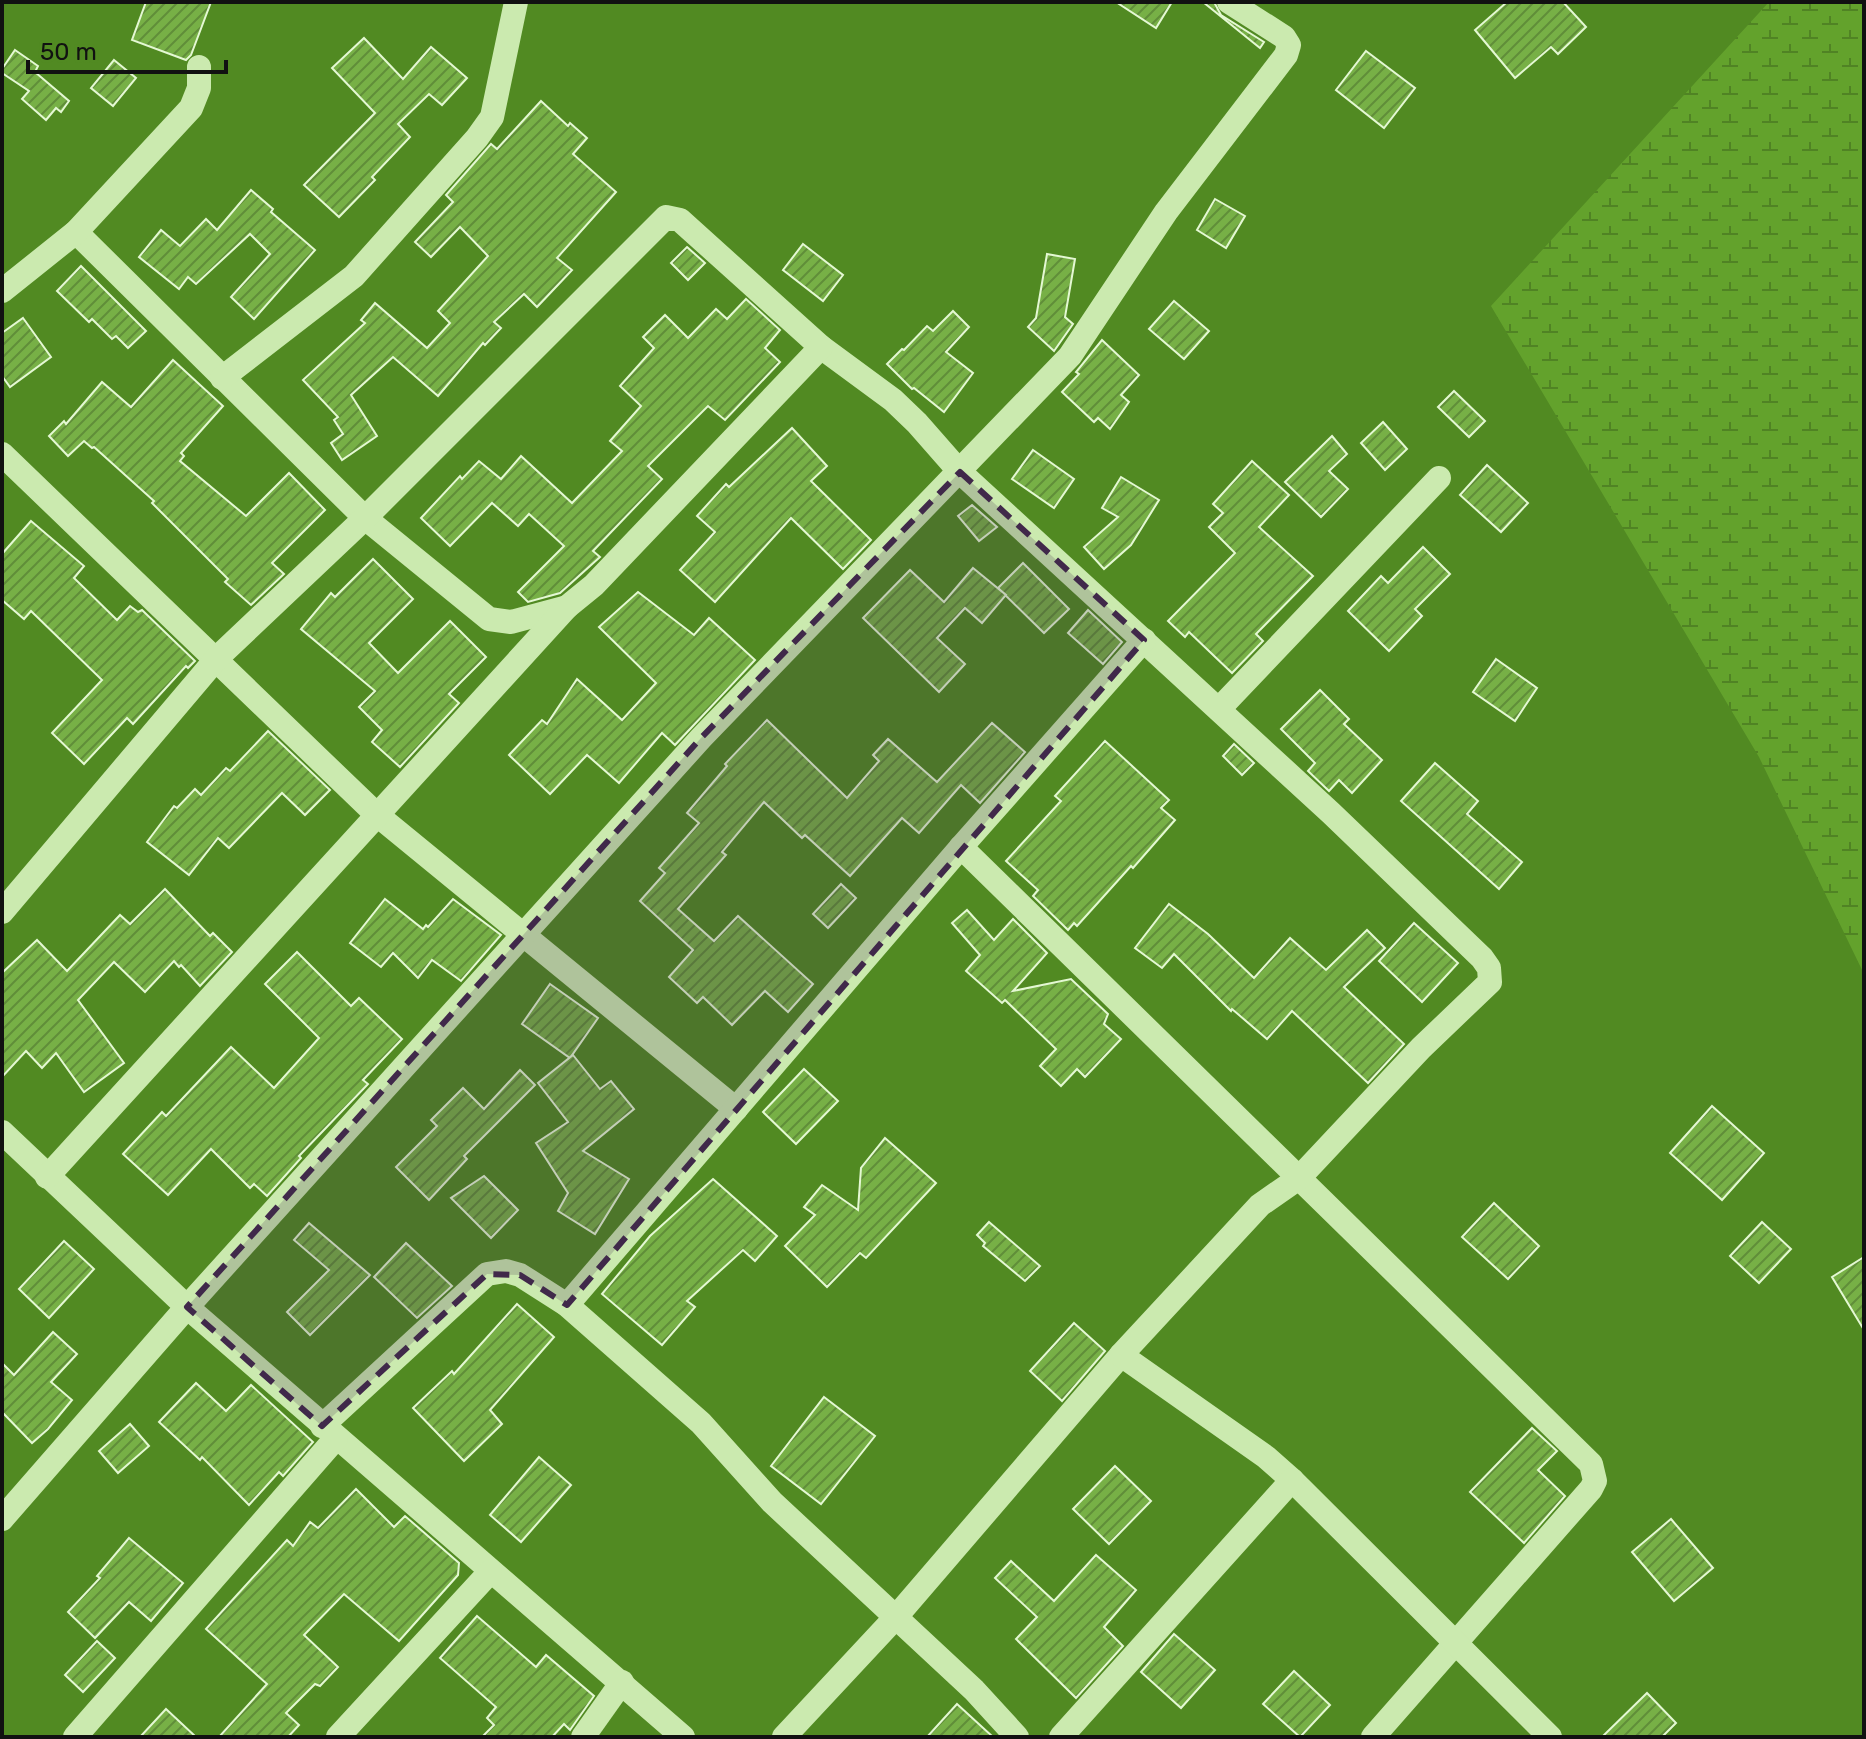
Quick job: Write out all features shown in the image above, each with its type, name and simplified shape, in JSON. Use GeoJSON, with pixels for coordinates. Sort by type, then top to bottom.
{"type":"FeatureCollection","features":[{"type":"Feature","properties":{"kind":"street"},"geometry":{"type":"LineString","coordinates":[[222,378],[354,276],[477,138],[492,117],[516,2]]}},
{"type":"Feature","properties":{"kind":"street"},"geometry":{"type":"LineString","coordinates":[[2,1519],[187,1307],[701,738],[1070,356],[1166,212],[1286,55],[1289,45],[1284,37],[1229,2]]}},
{"type":"Feature","properties":{"kind":"street"},"geometry":{"type":"LineString","coordinates":[[2,291],[76,232],[191,108],[199,88],[199,67]]}},
{"type":"Feature","properties":{"kind":"street"},"geometry":{"type":"LineString","coordinates":[[2,912],[217,658],[365,518],[666,217],[680,220],[821,347],[893,400],[960,472],[1331,813],[1482,958],[1489,968],[1490,982],[1421,1048],[1299,1178],[1260,1205],[1121,1355],[895,1618],[784,1737]]}},
{"type":"Feature","properties":{"kind":"street"},"geometry":{"type":"LineString","coordinates":[[76,232],[365,518],[489,619],[511,622],[567,607]]}},
{"type":"Feature","properties":{"kind":"street"},"geometry":{"type":"LineString","coordinates":[[47,1177],[567,607],[594,585],[821,347]]}},
{"type":"Feature","properties":{"kind":"street"},"geometry":{"type":"LineString","coordinates":[[2,454],[376,814],[736,1109]]}},
{"type":"Feature","properties":{"kind":"street"},"geometry":{"type":"LineString","coordinates":[[1219,709],[1439,478]]}},
{"type":"Feature","properties":{"kind":"street"},"geometry":{"type":"LineString","coordinates":[[567,1305],[961,847],[1144,640]]}},
{"type":"Feature","properties":{"kind":"street"},"geometry":{"type":"LineString","coordinates":[[961,847],[1591,1464],[1595,1481],[1591,1489],[1373,1737]]}},
{"type":"Feature","properties":{"kind":"street"},"geometry":{"type":"LineString","coordinates":[[2,1132],[187,1307],[683,1737]]}},
{"type":"Feature","properties":{"kind":"street"},"geometry":{"type":"LineString","coordinates":[[75,1737],[329,1432],[487,1274],[506,1271],[520,1275],[567,1305],[701,1423],[772,1502],[974,1690],[1017,1737]]}},
{"type":"Feature","properties":{"kind":"street"},"geometry":{"type":"LineString","coordinates":[[1121,1355],[1266,1457],[1292,1480],[1550,1737]]}},
{"type":"Feature","properties":{"kind":"street"},"geometry":{"type":"LineString","coordinates":[[1061,1737],[1292,1480]]}},
{"type":"Feature","properties":{"kind":"street"},"geometry":{"type":"LineString","coordinates":[[338,1737],[490,1572]]}},
{"type":"Feature","properties":{"kind":"street"},"geometry":{"type":"LineString","coordinates":[[583,1737],[622,1682]]}},
{"type":"Feature","properties":{"kind":"highlighted area"},"geometry":{"type":"Polygon","coordinates":[[[960,472],[1144,640],[567,1305],[520,1275],[487,1274],[322,1426],[187,1307],[701,738],[960,472]]]}},
{"type":"Feature","properties":{"kind":"green space"},"geometry":{"type":"Polygon","coordinates":[[[1769,2],[1864,2],[1864,974],[1759,757],[1491,306],[1769,2]]]}},
{"type":"Feature","properties":{"kind":"building"},"geometry":{"type":"Polygon","coordinates":[[[146,2],[211,2],[191,55],[186,60],[132,40],[146,2]]]}},
{"type":"Feature","properties":{"kind":"building"},"geometry":{"type":"Polygon","coordinates":[[[1116,2],[1172,2],[1156,28],[1116,2]]]}},
{"type":"Feature","properties":{"kind":"building"},"geometry":{"type":"Polygon","coordinates":[[[1203,2],[1214,2],[1221,15],[1264,42],[1260,48],[1203,2]]]}},
{"type":"Feature","properties":{"kind":"building"},"geometry":{"type":"Polygon","coordinates":[[[1507,2],[1563,2],[1586,27],[1558,54],[1551,47],[1515,78],[1475,30],[1507,2]]]}},
{"type":"Feature","properties":{"kind":"building"},"geometry":{"type":"Polygon","coordinates":[[[364,38],[403,79],[431,47],[467,78],[442,105],[429,94],[398,124],[410,137],[339,217],[304,185],[375,113],[332,68],[364,38]]]}},
{"type":"Feature","properties":{"kind":"building"},"geometry":{"type":"Polygon","coordinates":[[[15,50],[38,66],[35,72],[69,101],[61,112],[56,108],[46,120],[22,99],[29,91],[2,73],[15,50]]]}},
{"type":"Feature","properties":{"kind":"building"},"geometry":{"type":"Polygon","coordinates":[[[1366,51],[1415,88],[1384,128],[1336,90],[1366,51]]]}},
{"type":"Feature","properties":{"kind":"building"},"geometry":{"type":"Polygon","coordinates":[[[114,60],[136,78],[113,106],[91,88],[114,60]]]}},
{"type":"Feature","properties":{"kind":"building"},"geometry":{"type":"Polygon","coordinates":[[[541,101],[568,126],[570,123],[587,138],[573,154],[616,192],[557,258],[572,270],[537,307],[524,294],[494,322],[501,328],[485,345],[483,343],[438,396],[393,357],[351,395],[377,436],[342,460],[331,443],[343,434],[334,420],[338,417],[303,380],[365,323],[361,320],[375,303],[427,348],[450,323],[438,311],[488,256],[460,227],[431,257],[415,242],[453,202],[446,195],[491,144],[497,149],[541,101]]]}},
{"type":"Feature","properties":{"kind":"building"},"geometry":{"type":"Polygon","coordinates":[[[251,190],[315,250],[254,319],[231,297],[270,254],[250,234],[196,284],[188,277],[179,289],[139,257],[161,230],[180,246],[206,219],[217,230],[251,190]]]}},
{"type":"Feature","properties":{"kind":"building"},"geometry":{"type":"Polygon","coordinates":[[[1215,199],[1245,216],[1226,248],[1197,230],[1215,199]]]}},
{"type":"Feature","properties":{"kind":"building"},"geometry":{"type":"Polygon","coordinates":[[[803,244],[843,275],[823,301],[783,270],[803,244]]]}},
{"type":"Feature","properties":{"kind":"building"},"geometry":{"type":"Polygon","coordinates":[[[687,247],[705,263],[688,280],[671,263],[687,247]]]}},
{"type":"Feature","properties":{"kind":"building"},"geometry":{"type":"Polygon","coordinates":[[[1047,254],[1075,259],[1065,317],[1073,324],[1054,351],[1028,327],[1036,318],[1047,254]]]}},
{"type":"Feature","properties":{"kind":"building"},"geometry":{"type":"Polygon","coordinates":[[[81,266],[146,331],[128,348],[116,336],[112,339],[92,319],[89,322],[57,291],[81,266]]]}},
{"type":"Feature","properties":{"kind":"building"},"geometry":{"type":"Polygon","coordinates":[[[746,299],[780,330],[765,348],[780,362],[725,420],[708,406],[648,466],[662,479],[593,551],[600,557],[560,593],[528,602],[518,592],[564,546],[529,514],[518,526],[492,503],[450,546],[421,518],[460,476],[462,479],[479,461],[501,479],[521,456],[572,503],[622,451],[610,441],[641,406],[620,386],[654,348],[643,337],[665,315],[688,338],[716,309],[727,319],[746,299]]]}},
{"type":"Feature","properties":{"kind":"building"},"geometry":{"type":"Polygon","coordinates":[[[1174,301],[1209,331],[1184,359],[1149,329],[1174,301]]]}},
{"type":"Feature","properties":{"kind":"building"},"geometry":{"type":"Polygon","coordinates":[[[953,311],[969,327],[946,352],[973,373],[944,412],[912,389],[887,364],[927,326],[933,331],[953,311]]]}},
{"type":"Feature","properties":{"kind":"building"},"geometry":{"type":"Polygon","coordinates":[[[23,318],[51,357],[10,387],[2,376],[2,333],[23,318]]]}},
{"type":"Feature","properties":{"kind":"building"},"geometry":{"type":"Polygon","coordinates":[[[1102,340],[1139,375],[1121,395],[1129,402],[1110,429],[1098,418],[1094,422],[1062,392],[1079,374],[1076,372],[1102,340]]]}},
{"type":"Feature","properties":{"kind":"building"},"geometry":{"type":"Polygon","coordinates":[[[173,360],[223,406],[181,453],[184,456],[180,461],[246,516],[289,473],[325,510],[272,563],[284,574],[251,605],[225,582],[228,579],[152,503],[154,501],[94,447],[84,441],[68,456],[49,436],[64,421],[66,424],[102,382],[131,407],[173,360]]]}},
{"type":"Feature","properties":{"kind":"building"},"geometry":{"type":"Polygon","coordinates":[[[1454,391],[1485,421],[1469,437],[1438,407],[1454,391]]]}},
{"type":"Feature","properties":{"kind":"building"},"geometry":{"type":"Polygon","coordinates":[[[1383,422],[1407,449],[1385,470],[1361,443],[1383,422]]]}},
{"type":"Feature","properties":{"kind":"building"},"geometry":{"type":"Polygon","coordinates":[[[792,428],[827,466],[811,481],[871,540],[843,569],[791,518],[715,602],[680,570],[715,532],[697,516],[726,484],[729,487],[792,428]]]}},
{"type":"Feature","properties":{"kind":"building"},"geometry":{"type":"Polygon","coordinates":[[[1332,436],[1347,454],[1329,471],[1348,489],[1321,517],[1285,482],[1332,436]]]}},
{"type":"Feature","properties":{"kind":"building"},"geometry":{"type":"Polygon","coordinates":[[[1033,450],[1074,479],[1054,508],[1012,479],[1033,450]]]}},
{"type":"Feature","properties":{"kind":"building"},"geometry":{"type":"Polygon","coordinates":[[[1252,461],[1289,495],[1259,527],[1313,576],[1256,634],[1263,641],[1232,673],[1189,632],[1185,637],[1168,621],[1235,553],[1209,527],[1223,513],[1213,504],[1252,461]]]}},
{"type":"Feature","properties":{"kind":"building"},"geometry":{"type":"Polygon","coordinates":[[[1487,465],[1528,503],[1501,532],[1460,495],[1487,465]]]}},
{"type":"Feature","properties":{"kind":"building"},"geometry":{"type":"Polygon","coordinates":[[[1121,477],[1159,500],[1131,545],[1104,569],[1084,547],[1118,517],[1102,508],[1121,477]]]}},
{"type":"Feature","properties":{"kind":"building"},"geometry":{"type":"Polygon","coordinates":[[[972,505],[997,527],[979,541],[958,516],[972,505]]]}},
{"type":"Feature","properties":{"kind":"building"},"geometry":{"type":"Polygon","coordinates":[[[31,521],[84,566],[74,578],[117,620],[130,606],[138,612],[142,610],[195,661],[188,668],[186,666],[133,724],[127,718],[84,764],[52,733],[102,680],[31,611],[24,619],[2,600],[2,554],[31,521]]]}},
{"type":"Feature","properties":{"kind":"building"},"geometry":{"type":"Polygon","coordinates":[[[1423,547],[1450,574],[1415,609],[1422,616],[1389,651],[1348,611],[1381,576],[1388,583],[1423,547]]]}},
{"type":"Feature","properties":{"kind":"building"},"geometry":{"type":"Polygon","coordinates":[[[373,559],[413,599],[369,643],[398,673],[450,621],[486,657],[449,694],[459,703],[400,767],[372,742],[382,730],[359,707],[375,691],[301,629],[331,593],[335,597],[373,559]]]}},
{"type":"Feature","properties":{"kind":"building"},"geometry":{"type":"Polygon","coordinates":[[[1023,563],[1069,609],[1044,633],[998,588],[1023,563]]]}},
{"type":"Feature","properties":{"kind":"building"},"geometry":{"type":"Polygon","coordinates":[[[973,568],[1006,595],[982,623],[965,608],[937,638],[965,664],[939,692],[863,618],[910,570],[944,602],[973,568]]]}},
{"type":"Feature","properties":{"kind":"building"},"geometry":{"type":"Polygon","coordinates":[[[638,592],[694,635],[709,618],[755,660],[675,745],[662,733],[619,783],[587,755],[550,794],[509,755],[542,720],[547,724],[577,679],[622,720],[656,683],[599,627],[638,592]]]}},
{"type":"Feature","properties":{"kind":"building"},"geometry":{"type":"Polygon","coordinates":[[[1088,610],[1122,642],[1103,664],[1068,633],[1088,610]]]}},
{"type":"Feature","properties":{"kind":"building"},"geometry":{"type":"Polygon","coordinates":[[[1496,659],[1537,688],[1515,721],[1473,692],[1496,659]]]}},
{"type":"Feature","properties":{"kind":"building"},"geometry":{"type":"Polygon","coordinates":[[[1320,690],[1349,719],[1344,724],[1382,760],[1352,793],[1339,780],[1329,791],[1308,771],[1315,763],[1281,729],[1320,690]]]}},
{"type":"Feature","properties":{"kind":"building"},"geometry":{"type":"Polygon","coordinates":[[[767,720],[847,798],[879,761],[873,755],[888,739],[937,782],[992,723],[1025,752],[980,803],[961,785],[919,833],[902,818],[850,876],[805,835],[802,838],[764,802],[722,852],[726,855],[678,909],[714,941],[738,916],[813,984],[788,1012],[765,991],[732,1025],[703,997],[697,1003],[669,977],[693,950],[640,901],[665,873],[659,868],[699,823],[687,813],[727,766],[725,764],[767,720]]]}},
{"type":"Feature","properties":{"kind":"building"},"geometry":{"type":"Polygon","coordinates":[[[268,731],[330,790],[305,815],[282,793],[229,848],[218,838],[189,875],[147,842],[174,806],[177,808],[195,789],[201,795],[226,768],[230,771],[268,731]]]}},
{"type":"Feature","properties":{"kind":"building"},"geometry":{"type":"Polygon","coordinates":[[[1105,741],[1169,800],[1161,808],[1175,820],[1077,926],[1074,923],[1068,930],[1033,896],[1038,890],[1006,861],[1061,801],[1055,796],[1105,741]]]}},
{"type":"Feature","properties":{"kind":"building"},"geometry":{"type":"Polygon","coordinates":[[[1234,744],[1254,763],[1242,775],[1223,756],[1234,744]]]}},
{"type":"Feature","properties":{"kind":"building"},"geometry":{"type":"Polygon","coordinates":[[[1435,763],[1478,801],[1467,814],[1522,862],[1499,889],[1401,801],[1435,763]]]}},
{"type":"Feature","properties":{"kind":"building"},"geometry":{"type":"Polygon","coordinates":[[[841,884],[856,898],[828,928],[813,914],[841,884]]]}},
{"type":"Feature","properties":{"kind":"building"},"geometry":{"type":"Polygon","coordinates":[[[165,889],[210,936],[213,933],[232,952],[200,986],[174,961],[145,992],[114,962],[78,1000],[124,1063],[84,1092],[56,1053],[42,1068],[26,1051],[2,1077],[2,973],[37,940],[67,971],[120,915],[130,924],[165,889]]]}},
{"type":"Feature","properties":{"kind":"building"},"geometry":{"type":"Polygon","coordinates":[[[385,899],[423,929],[453,899],[501,935],[461,981],[432,960],[418,978],[393,953],[381,967],[350,943],[385,899]]]}},
{"type":"Feature","properties":{"kind":"building"},"geometry":{"type":"Polygon","coordinates":[[[1169,904],[1208,934],[1254,978],[1290,938],[1326,970],[1367,930],[1385,948],[1344,987],[1404,1044],[1368,1083],[1292,1011],[1267,1039],[1231,1011],[1174,954],[1162,968],[1135,948],[1169,904]]]}},
{"type":"Feature","properties":{"kind":"building"},"geometry":{"type":"Polygon","coordinates":[[[967,910],[994,940],[1013,919],[1047,953],[1013,991],[1071,979],[1108,1014],[1104,1024],[1121,1039],[1085,1077],[1077,1069],[1061,1086],[1040,1066],[1056,1049],[1005,1000],[1002,1003],[966,971],[980,955],[952,923],[967,910]]]}},
{"type":"Feature","properties":{"kind":"building"},"geometry":{"type":"Polygon","coordinates":[[[1414,923],[1458,963],[1422,1002],[1379,961],[1414,923]]]}},
{"type":"Feature","properties":{"kind":"building"},"geometry":{"type":"Polygon","coordinates":[[[297,952],[351,1006],[359,998],[402,1039],[363,1080],[368,1084],[299,1156],[301,1158],[267,1196],[254,1184],[250,1188],[211,1149],[168,1195],[123,1154],[162,1112],[166,1116],[231,1047],[274,1088],[319,1038],[265,984],[297,952]]]}},
{"type":"Feature","properties":{"kind":"building"},"geometry":{"type":"Polygon","coordinates":[[[550,984],[598,1018],[570,1058],[522,1024],[550,984]]]}},
{"type":"Feature","properties":{"kind":"building"},"geometry":{"type":"Polygon","coordinates":[[[573,1055],[600,1089],[611,1081],[634,1109],[583,1151],[629,1179],[595,1234],[558,1211],[568,1193],[536,1143],[568,1122],[538,1083],[573,1055]]]}},
{"type":"Feature","properties":{"kind":"building"},"geometry":{"type":"Polygon","coordinates":[[[804,1069],[838,1101],[796,1144],[763,1112],[804,1069]]]}},
{"type":"Feature","properties":{"kind":"building"},"geometry":{"type":"Polygon","coordinates":[[[520,1070],[535,1085],[464,1156],[467,1159],[429,1200],[396,1167],[437,1126],[431,1120],[463,1088],[484,1109],[520,1070]]]}},
{"type":"Feature","properties":{"kind":"building"},"geometry":{"type":"Polygon","coordinates":[[[1712,1106],[1764,1153],[1722,1200],[1670,1153],[1712,1106]]]}},
{"type":"Feature","properties":{"kind":"building"},"geometry":{"type":"Polygon","coordinates":[[[885,1138],[936,1183],[866,1258],[860,1253],[827,1287],[785,1246],[815,1215],[804,1207],[822,1185],[858,1210],[861,1168],[885,1138]]]}},
{"type":"Feature","properties":{"kind":"building"},"geometry":{"type":"Polygon","coordinates":[[[484,1176],[518,1210],[491,1238],[451,1198],[484,1176]]]}},
{"type":"Feature","properties":{"kind":"building"},"geometry":{"type":"Polygon","coordinates":[[[713,1179],[777,1236],[755,1261],[743,1250],[687,1301],[695,1307],[662,1345],[602,1294],[650,1236],[713,1179]]]}},
{"type":"Feature","properties":{"kind":"building"},"geometry":{"type":"Polygon","coordinates":[[[1494,1203],[1539,1246],[1508,1279],[1462,1237],[1494,1203]]]}},
{"type":"Feature","properties":{"kind":"building"},"geometry":{"type":"Polygon","coordinates":[[[989,1222],[1040,1266],[1025,1281],[983,1246],[985,1243],[977,1235],[989,1222]]]}},
{"type":"Feature","properties":{"kind":"building"},"geometry":{"type":"Polygon","coordinates":[[[1762,1222],[1791,1249],[1759,1283],[1730,1256],[1762,1222]]]}},
{"type":"Feature","properties":{"kind":"building"},"geometry":{"type":"Polygon","coordinates":[[[309,1223],[370,1275],[310,1335],[287,1312],[329,1270],[294,1240],[309,1223]]]}},
{"type":"Feature","properties":{"kind":"building"},"geometry":{"type":"Polygon","coordinates":[[[64,1241],[94,1269],[49,1318],[19,1289],[64,1241]]]}},
{"type":"Feature","properties":{"kind":"building"},"geometry":{"type":"Polygon","coordinates":[[[406,1243],[452,1286],[417,1318],[374,1277],[406,1243]]]}},
{"type":"Feature","properties":{"kind":"building"},"geometry":{"type":"Polygon","coordinates":[[[1864,1257],[1864,1330],[1832,1277],[1864,1257]]]}},
{"type":"Feature","properties":{"kind":"building"},"geometry":{"type":"Polygon","coordinates":[[[517,1304],[554,1337],[490,1410],[502,1424],[464,1461],[413,1408],[452,1371],[454,1374],[517,1304]]]}},
{"type":"Feature","properties":{"kind":"building"},"geometry":{"type":"Polygon","coordinates":[[[1074,1323],[1105,1351],[1062,1401],[1030,1371],[1074,1323]]]}},
{"type":"Feature","properties":{"kind":"building"},"geometry":{"type":"Polygon","coordinates":[[[53,1332],[77,1354],[51,1382],[72,1400],[32,1443],[2,1412],[2,1363],[14,1375],[53,1332]]]}},
{"type":"Feature","properties":{"kind":"building"},"geometry":{"type":"Polygon","coordinates":[[[196,1383],[226,1411],[251,1385],[313,1442],[283,1476],[279,1472],[249,1505],[202,1457],[200,1460],[159,1422],[196,1383]]]}},
{"type":"Feature","properties":{"kind":"building"},"geometry":{"type":"Polygon","coordinates":[[[824,1397],[875,1436],[821,1504],[771,1466],[824,1397]]]}},
{"type":"Feature","properties":{"kind":"building"},"geometry":{"type":"Polygon","coordinates":[[[130,1424],[149,1446],[118,1473],[99,1451],[130,1424]]]}},
{"type":"Feature","properties":{"kind":"building"},"geometry":{"type":"Polygon","coordinates":[[[1532,1428],[1557,1451],[1538,1470],[1565,1496],[1524,1543],[1470,1492],[1532,1428]]]}},
{"type":"Feature","properties":{"kind":"building"},"geometry":{"type":"Polygon","coordinates":[[[539,1457],[571,1485],[521,1542],[490,1515],[539,1457]]]}},
{"type":"Feature","properties":{"kind":"building"},"geometry":{"type":"Polygon","coordinates":[[[1115,1466],[1151,1501],[1109,1544],[1073,1509],[1115,1466]]]}},
{"type":"Feature","properties":{"kind":"building"},"geometry":{"type":"Polygon","coordinates":[[[356,1489],[394,1527],[405,1516],[459,1563],[458,1575],[399,1641],[344,1594],[304,1635],[338,1667],[320,1686],[315,1684],[286,1713],[299,1725],[288,1737],[219,1737],[267,1684],[206,1629],[287,1540],[293,1546],[310,1522],[318,1528],[356,1489]]]}},
{"type":"Feature","properties":{"kind":"building"},"geometry":{"type":"Polygon","coordinates":[[[1671,1519],[1713,1568],[1674,1601],[1632,1552],[1671,1519]]]}},
{"type":"Feature","properties":{"kind":"building"},"geometry":{"type":"Polygon","coordinates":[[[129,1538],[183,1583],[151,1621],[129,1602],[95,1638],[68,1612],[100,1578],[97,1576],[129,1538]]]}},
{"type":"Feature","properties":{"kind":"building"},"geometry":{"type":"Polygon","coordinates":[[[1096,1555],[1136,1590],[1104,1627],[1123,1646],[1076,1698],[1016,1639],[1037,1617],[995,1578],[1011,1561],[1054,1601],[1096,1555]]]}},
{"type":"Feature","properties":{"kind":"building"},"geometry":{"type":"Polygon","coordinates":[[[477,1616],[536,1667],[546,1655],[594,1696],[570,1730],[564,1724],[552,1737],[482,1737],[494,1725],[487,1718],[496,1707],[440,1658],[477,1616]]]}},
{"type":"Feature","properties":{"kind":"building"},"geometry":{"type":"Polygon","coordinates":[[[1174,1634],[1215,1670],[1181,1708],[1141,1672],[1174,1634]]]}},
{"type":"Feature","properties":{"kind":"building"},"geometry":{"type":"Polygon","coordinates":[[[97,1641],[115,1658],[83,1692],[65,1675],[97,1641]]]}},
{"type":"Feature","properties":{"kind":"building"},"geometry":{"type":"Polygon","coordinates":[[[1294,1671],[1330,1705],[1300,1737],[1263,1704],[1294,1671]]]}},
{"type":"Feature","properties":{"kind":"building"},"geometry":{"type":"Polygon","coordinates":[[[1647,1693],[1676,1723],[1662,1737],[1602,1737],[1647,1693]]]}},
{"type":"Feature","properties":{"kind":"building"},"geometry":{"type":"Polygon","coordinates":[[[957,1704],[993,1737],[927,1737],[957,1704]]]}},
{"type":"Feature","properties":{"kind":"building"},"geometry":{"type":"Polygon","coordinates":[[[166,1709],[196,1737],[140,1737],[166,1709]]]}}]}
